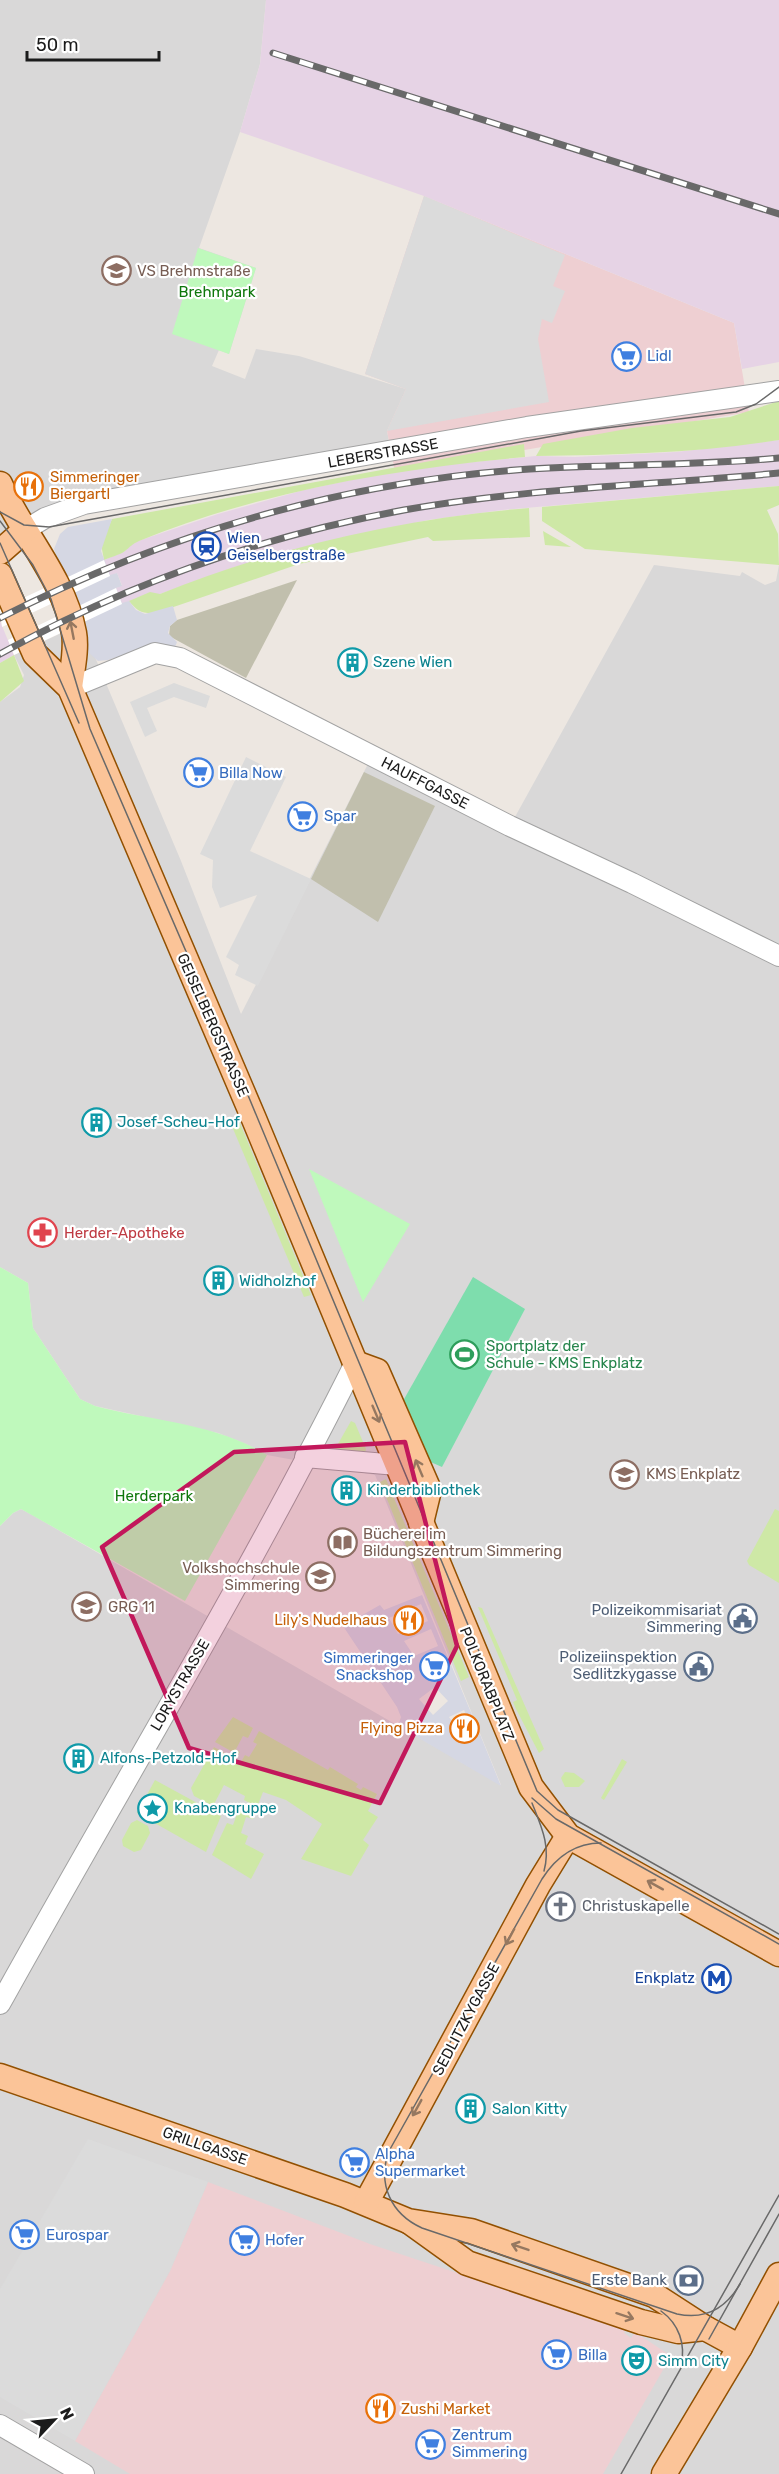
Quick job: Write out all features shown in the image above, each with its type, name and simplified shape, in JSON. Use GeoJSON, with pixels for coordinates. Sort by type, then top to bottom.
{"type":"FeatureCollection","features":[{"type":"Feature","properties":{"kind":"main road","name":"GEISELBERGSTRASSE"},"geometry":{"type":"LineString","coordinates":[[0,484],[56,583],[70,619],[74,634],[69,688]]}},
{"type":"Feature","properties":{"kind":"main road","name":"LEBERSTRASSE"},"geometry":{"type":"LineString","coordinates":[[0,552],[25,530]]}},
{"type":"Feature","properties":{"kind":"main road","name":"GEISELBERGSTRASSE"},"geometry":{"type":"LineString","coordinates":[[0,575],[35,654],[69,688],[421,1523]]}},
{"type":"Feature","properties":{"kind":"main road"},"geometry":{"type":"LineString","coordinates":[[355,1364],[377,1371],[429,1490],[421,1523]]}},
{"type":"Feature","properties":{"kind":"main road","name":"POLKORABPLATZ"},"geometry":{"type":"LineString","coordinates":[[421,1523],[528,1781],[543,1806],[568,1836]]}},
{"type":"Feature","properties":{"kind":"main road"},"geometry":{"type":"LineString","coordinates":[[568,1836],[779,1954]]}},
{"type":"Feature","properties":{"kind":"main road","name":"SEDLITZKYGASSE"},"geometry":{"type":"LineString","coordinates":[[366,2203],[538,1885],[568,1836]]}},
{"type":"Feature","properties":{"kind":"main road","name":"GRILLGASSE"},"geometry":{"type":"LineString","coordinates":[[0,2076],[366,2203],[408,2221],[427,2237],[467,2263],[641,2322],[678,2331],[705,2328],[740,2347]]}},
{"type":"Feature","properties":{"kind":"main road"},"geometry":{"type":"LineString","coordinates":[[664,2474],[740,2347],[779,2276]]}},
{"type":"Feature","properties":{"kind":"street","name":"LEBERSTRASSE"},"geometry":{"type":"LineString","coordinates":[[25,530],[45,518],[84,504],[526,427],[779,391]]}},
{"type":"Feature","properties":{"kind":"street","name":"HAUFFGASSE"},"geometry":{"type":"LineString","coordinates":[[69,688],[155,653],[180,658],[510,826],[779,956]]}},
{"type":"Feature","properties":{"kind":"street","name":"LORYSTRASSE"},"geometry":{"type":"LineString","coordinates":[[0,2004],[271,1525],[305,1457],[331,1414],[355,1364]]}},
{"type":"Feature","properties":{"kind":"street"},"geometry":{"type":"LineString","coordinates":[[305,1457],[397,1465]]}},
{"type":"Feature","properties":{"kind":"street"},"geometry":{"type":"LineString","coordinates":[[0,2425],[84,2474]]}},
{"type":"Feature","properties":{"kind":"highlighted area"},"geometry":{"type":"Polygon","coordinates":[[[405,1442],[457,1646],[380,1803],[189,1748],[102,1547],[234,1452],[405,1442]]]}},
{"type":"Feature","properties":{"kind":"shaded area"},"geometry":{"type":"Polygon","coordinates":[[[0,0],[266,0],[260,64],[240,132],[199,248],[256,268],[229,354],[219,350],[212,366],[245,379],[256,349],[299,356],[406,389],[387,431],[391,451],[84,504],[0,552],[0,0]]]}},
{"type":"Feature","properties":{"kind":"shaded area"},"geometry":{"type":"Polygon","coordinates":[[[266,0],[779,0],[779,362],[742,369],[734,323],[424,196],[240,132],[260,64],[266,0]]]}},
{"type":"Feature","properties":{"kind":"shaded area"},"geometry":{"type":"Polygon","coordinates":[[[424,196],[734,323],[749,412],[395,472],[387,431],[406,389],[365,374],[424,196]]]}},
{"type":"Feature","properties":{"kind":"shaded area"},"geometry":{"type":"Polygon","coordinates":[[[424,196],[565,255],[553,286],[565,291],[552,323],[542,319],[538,339],[549,402],[387,431],[406,389],[365,374],[424,196]]]}},
{"type":"Feature","properties":{"kind":"shaded area"},"geometry":{"type":"Polygon","coordinates":[[[779,440],[779,486],[502,510],[428,520],[301,548],[235,567],[160,594],[122,604],[116,588],[122,585],[117,573],[110,576],[104,560],[125,551],[138,541],[218,514],[304,490],[360,478],[431,466],[536,456],[575,457],[676,452],[779,440]]]}},
{"type":"Feature","properties":{"kind":"shaded area"},"geometry":{"type":"Polygon","coordinates":[[[112,519],[101,551],[110,575],[117,573],[122,586],[116,588],[122,603],[129,601],[136,610],[145,614],[173,606],[177,620],[170,626],[168,633],[177,642],[175,647],[149,646],[108,660],[98,661],[87,651],[84,634],[54,549],[60,534],[68,527],[112,519]]]}},
{"type":"Feature","properties":{"kind":"shaded area"},"geometry":{"type":"Polygon","coordinates":[[[654,565],[740,576],[742,572],[765,585],[776,581],[779,565],[779,2474],[0,2474],[0,1526],[13,1513],[21,1509],[501,1785],[375,1475],[267,1455],[218,1433],[95,1406],[80,1399],[33,1328],[28,1283],[0,1267],[0,702],[20,687],[24,675],[14,655],[81,624],[181,861],[241,1014],[372,756],[510,826],[654,565]]]}},
{"type":"Feature","properties":{"kind":"shaded area"},"geometry":{"type":"Polygon","coordinates":[[[297,580],[246,678],[169,636],[170,626],[177,620],[297,580]]]}},
{"type":"Feature","properties":{"kind":"shaded area"},"geometry":{"type":"Polygon","coordinates":[[[0,621],[14,655],[0,663],[0,621]]]}},
{"type":"Feature","properties":{"kind":"shaded area"},"geometry":{"type":"Polygon","coordinates":[[[174,683],[210,696],[206,708],[174,697],[147,708],[157,731],[145,737],[130,702],[174,683]]]}},
{"type":"Feature","properties":{"kind":"shaded area"},"geometry":{"type":"Polygon","coordinates":[[[246,757],[286,777],[250,851],[311,879],[258,986],[235,975],[239,965],[226,957],[257,895],[220,908],[212,887],[213,860],[200,854],[246,757]]]}},
{"type":"Feature","properties":{"kind":"shaded area"},"geometry":{"type":"Polygon","coordinates":[[[364,772],[435,806],[378,922],[311,879],[364,772]]]}},
{"type":"Feature","properties":{"kind":"shaded area"},"geometry":{"type":"Polygon","coordinates":[[[422,1595],[501,1786],[398,1726],[401,1717],[397,1707],[343,1626],[380,1605],[384,1610],[422,1595]],[[421,1604],[389,1618],[398,1634],[428,1621],[421,1604]],[[431,1629],[404,1641],[414,1656],[438,1646],[431,1629]],[[441,1653],[419,1663],[429,1679],[447,1670],[441,1653]],[[435,1687],[419,1699],[433,1715],[448,1701],[435,1687]],[[464,1710],[449,1717],[467,1743],[476,1738],[464,1710]]]}},
{"type":"Feature","properties":{"kind":"shaded area"},"geometry":{"type":"Polygon","coordinates":[[[88,2139],[208,2182],[170,2271],[75,2441],[0,2397],[0,2289],[88,2139]]]}},
{"type":"Feature","properties":{"kind":"shaded area"},"geometry":{"type":"Polygon","coordinates":[[[208,2182],[370,2244],[626,2329],[624,2333],[631,2338],[635,2332],[671,2356],[603,2474],[130,2474],[75,2441],[170,2271],[208,2182]]]}},
{"type":"Feature","properties":{"kind":"green space","name":"Brehmpark"},"geometry":{"type":"Polygon","coordinates":[[[198,248],[256,268],[229,354],[172,334],[198,248]]]}},
{"type":"Feature","properties":{"kind":"green space"},"geometry":{"type":"Polygon","coordinates":[[[779,401],[779,440],[688,451],[536,456],[543,444],[632,428],[730,417],[779,401]]]}},
{"type":"Feature","properties":{"kind":"green space"},"geometry":{"type":"Polygon","coordinates":[[[524,444],[525,457],[378,476],[233,508],[139,541],[123,552],[104,560],[101,544],[112,519],[524,444]]]}},
{"type":"Feature","properties":{"kind":"green space"},"geometry":{"type":"Polygon","coordinates":[[[779,486],[779,505],[767,510],[778,534],[779,565],[585,549],[542,521],[542,507],[779,486]]]}},
{"type":"Feature","properties":{"kind":"green space"},"geometry":{"type":"Polygon","coordinates":[[[529,508],[530,537],[433,541],[428,537],[299,564],[156,613],[140,611],[129,601],[150,592],[160,594],[249,562],[342,537],[435,519],[529,508]]]}},
{"type":"Feature","properties":{"kind":"green space"},"geometry":{"type":"Polygon","coordinates":[[[543,531],[571,547],[545,545],[543,531]]]}},
{"type":"Feature","properties":{"kind":"green space"},"geometry":{"type":"Polygon","coordinates":[[[14,655],[24,681],[0,702],[0,663],[14,655]]]}},
{"type":"Feature","properties":{"kind":"green space"},"geometry":{"type":"Polygon","coordinates":[[[239,1121],[311,1295],[304,1297],[231,1124],[239,1121]]]}},
{"type":"Feature","properties":{"kind":"green space"},"geometry":{"type":"Polygon","coordinates":[[[309,1169],[410,1224],[363,1302],[309,1169]]]}},
{"type":"Feature","properties":{"kind":"green space","name":"Herderpark"},"geometry":{"type":"Polygon","coordinates":[[[0,1267],[28,1283],[33,1328],[80,1399],[95,1406],[205,1429],[247,1444],[267,1455],[185,1601],[21,1509],[13,1513],[0,1526],[0,1267]]]}},
{"type":"Feature","properties":{"kind":"green space","name":"Sportplatz der Schule - KMS Enkplatz"},"geometry":{"type":"Polygon","coordinates":[[[473,1277],[525,1309],[442,1467],[426,1460],[403,1401],[473,1277]]]}},
{"type":"Feature","properties":{"kind":"green space"},"geometry":{"type":"Polygon","coordinates":[[[351,1421],[355,1423],[366,1449],[365,1454],[334,1451],[351,1421]]]}},
{"type":"Feature","properties":{"kind":"green space"},"geometry":{"type":"Polygon","coordinates":[[[386,1479],[469,1677],[461,1681],[380,1482],[386,1479]]]}},
{"type":"Feature","properties":{"kind":"green space"},"geometry":{"type":"Polygon","coordinates":[[[775,1509],[779,1511],[779,1583],[749,1565],[747,1561],[775,1509]]]}},
{"type":"Feature","properties":{"kind":"green space"},"geometry":{"type":"Polygon","coordinates":[[[478,1607],[482,1608],[544,1749],[539,1753],[513,1702],[517,1700],[478,1607]]]}},
{"type":"Feature","properties":{"kind":"green space"},"geometry":{"type":"Polygon","coordinates":[[[233,1717],[253,1728],[248,1738],[243,1736],[236,1749],[240,1752],[238,1755],[215,1742],[233,1717]]]}},
{"type":"Feature","properties":{"kind":"green space"},"geometry":{"type":"Polygon","coordinates":[[[259,1731],[328,1770],[330,1767],[358,1784],[356,1787],[361,1790],[363,1787],[377,1794],[368,1811],[378,1817],[363,1840],[369,1845],[351,1876],[301,1859],[322,1824],[286,1800],[263,1792],[257,1807],[244,1800],[245,1796],[224,1785],[213,1806],[194,1796],[191,1788],[214,1747],[241,1762],[245,1755],[249,1757],[257,1744],[253,1742],[259,1731]]]}},
{"type":"Feature","properties":{"kind":"green space"},"geometry":{"type":"Polygon","coordinates":[[[622,1759],[627,1762],[604,1800],[601,1798],[622,1759]]]}},
{"type":"Feature","properties":{"kind":"green space"},"geometry":{"type":"Polygon","coordinates":[[[565,1772],[574,1773],[585,1781],[579,1787],[565,1787],[561,1778],[565,1772]]]}},
{"type":"Feature","properties":{"kind":"green space"},"geometry":{"type":"Polygon","coordinates":[[[155,1780],[221,1816],[206,1852],[137,1813],[155,1780]]]}},
{"type":"Feature","properties":{"kind":"green space"},"geometry":{"type":"Polygon","coordinates":[[[240,1806],[255,1812],[253,1819],[246,1817],[241,1833],[248,1836],[245,1844],[264,1854],[251,1879],[212,1855],[227,1823],[233,1825],[240,1806]]]}},
{"type":"Feature","properties":{"kind":"green space"},"geometry":{"type":"Polygon","coordinates":[[[137,1820],[148,1826],[150,1833],[141,1850],[134,1852],[123,1846],[122,1840],[131,1823],[137,1820]]]}},
{"type":"Feature","properties":{"kind":"pier"},"geometry":{"type":"Polygon","coordinates":[[[104,560],[110,576],[2,627],[0,609],[104,560]]]}},
{"type":"Feature","properties":{"kind":"pier"},"geometry":{"type":"Polygon","coordinates":[[[116,588],[122,604],[14,655],[8,640],[116,588]]]}},
{"type":"Feature","properties":{"kind":"tram line"},"geometry":{"type":"LineString","coordinates":[[0,512],[24,525],[49,527],[581,431],[736,412],[756,404],[779,387]]}},
{"type":"Feature","properties":{"kind":"tram line"},"geometry":{"type":"LineString","coordinates":[[0,521],[33,565],[51,599],[90,729],[245,1088],[537,1791],[558,1810],[779,1934]]}},
{"type":"Feature","properties":{"kind":"tram line"},"geometry":{"type":"LineString","coordinates":[[0,543],[79,723]]}},
{"type":"Feature","properties":{"kind":"tram line"},"geometry":{"type":"LineString","coordinates":[[532,1798],[556,1819],[779,1944]]}},
{"type":"Feature","properties":{"kind":"tram line"},"geometry":{"type":"LineString","coordinates":[[532,1803],[546,1845],[544,1871]]}},
{"type":"Feature","properties":{"kind":"tram line"},"geometry":{"type":"LineString","coordinates":[[601,1843],[582,1846],[567,1853],[553,1864],[542,1879],[389,2151],[385,2175],[389,2197],[402,2215],[422,2228],[677,2314],[697,2315],[714,2310],[728,2300],[740,2284]]}},
{"type":"Feature","properties":{"kind":"tram line"},"geometry":{"type":"LineString","coordinates":[[621,2474],[779,2195]]}},
{"type":"Feature","properties":{"kind":"tram line"},"geometry":{"type":"LineString","coordinates":[[709,2339],[779,2214]]}},
{"type":"Feature","properties":{"kind":"tram line"},"geometry":{"type":"LineString","coordinates":[[661,2311],[677,2328],[680,2335],[683,2350],[681,2366]]}},
{"type":"Feature","properties":{"kind":"railway"},"geometry":{"type":"LineString","coordinates":[[273,53],[779,214]]}},
{"type":"Feature","properties":{"kind":"railway"},"geometry":{"type":"LineString","coordinates":[[0,618],[62,588],[191,537],[257,516],[324,499],[461,475],[530,469],[779,458]]}},
{"type":"Feature","properties":{"kind":"railway"},"geometry":{"type":"LineString","coordinates":[[0,654],[96,606],[196,566],[247,549],[351,521],[404,510],[497,497],[779,473]]}},
{"type":"Feature","properties":{"kind":"place","name":"VS Brehmstraße"},"geometry":{"type":"Point","coordinates":[116,271]}},
{"type":"Feature","properties":{"kind":"place","name":"Lidl"},"geometry":{"type":"Point","coordinates":[626,356]}},
{"type":"Feature","properties":{"kind":"place","name":"Simmeringer Biergartl"},"geometry":{"type":"Point","coordinates":[29,486]}},
{"type":"Feature","properties":{"kind":"place","name":"Wien Geiselbergstraße"},"geometry":{"type":"Point","coordinates":[206,547]}},
{"type":"Feature","properties":{"kind":"place","name":"Szene Wien"},"geometry":{"type":"Point","coordinates":[352,662]}},
{"type":"Feature","properties":{"kind":"place","name":"Billa Now"},"geometry":{"type":"Point","coordinates":[198,773]}},
{"type":"Feature","properties":{"kind":"place","name":"Spar"},"geometry":{"type":"Point","coordinates":[303,816]}},
{"type":"Feature","properties":{"kind":"place","name":"Josef-Scheu-Hof"},"geometry":{"type":"Point","coordinates":[96,1122]}},
{"type":"Feature","properties":{"kind":"place","name":"Herder-Apotheke"},"geometry":{"type":"Point","coordinates":[43,1233]}},
{"type":"Feature","properties":{"kind":"place","name":"Widholzhof"},"geometry":{"type":"Point","coordinates":[218,1281]}},
{"type":"Feature","properties":{"kind":"place","name":"Sportplatz der Schule - KMS Enkplatz"},"geometry":{"type":"Point","coordinates":[465,1355]}},
{"type":"Feature","properties":{"kind":"place","name":"KMS Enkplatz"},"geometry":{"type":"Point","coordinates":[625,1474]}},
{"type":"Feature","properties":{"kind":"place","name":"Kinderbibliothek"},"geometry":{"type":"Point","coordinates":[346,1490]}},
{"type":"Feature","properties":{"kind":"place","name":"Bücherei im Bildungszentrum Simmering"},"geometry":{"type":"Point","coordinates":[342,1543]}},
{"type":"Feature","properties":{"kind":"place","name":"Volkshochschule Simmering"},"geometry":{"type":"Point","coordinates":[321,1577]}},
{"type":"Feature","properties":{"kind":"place","name":"GRG 11"},"geometry":{"type":"Point","coordinates":[87,1607]}},
{"type":"Feature","properties":{"kind":"place","name":"Polizeikommisariat Simmering"},"geometry":{"type":"Point","coordinates":[743,1619]}},
{"type":"Feature","properties":{"kind":"place","name":"Lily's Nudelhaus"},"geometry":{"type":"Point","coordinates":[408,1620]}},
{"type":"Feature","properties":{"kind":"place","name":"Polizeiinspektion Sedlitzkygasse"},"geometry":{"type":"Point","coordinates":[698,1666]}},
{"type":"Feature","properties":{"kind":"place","name":"Simmeringer Snackshop"},"geometry":{"type":"Point","coordinates":[434,1667]}},
{"type":"Feature","properties":{"kind":"place","name":"Flying Pizza"},"geometry":{"type":"Point","coordinates":[464,1728]}},
{"type":"Feature","properties":{"kind":"place","name":"Alfons-Petzold-Hof"},"geometry":{"type":"Point","coordinates":[79,1758]}},
{"type":"Feature","properties":{"kind":"place","name":"Knabengruppe"},"geometry":{"type":"Point","coordinates":[153,1808]}},
{"type":"Feature","properties":{"kind":"place","name":"Christuskapelle"},"geometry":{"type":"Point","coordinates":[561,1906]}},
{"type":"Feature","properties":{"kind":"place","name":"Enkplatz"},"geometry":{"type":"Point","coordinates":[716,1978]}},
{"type":"Feature","properties":{"kind":"place","name":"Salon Kitty"},"geometry":{"type":"Point","coordinates":[471,2109]}},
{"type":"Feature","properties":{"kind":"place","name":"Alpha Supermarket"},"geometry":{"type":"Point","coordinates":[354,2163]}},
{"type":"Feature","properties":{"kind":"place","name":"Eurospar"},"geometry":{"type":"Point","coordinates":[25,2235]}},
{"type":"Feature","properties":{"kind":"place","name":"Hofer"},"geometry":{"type":"Point","coordinates":[244,2240]}},
{"type":"Feature","properties":{"kind":"place","name":"Erste Bank"},"geometry":{"type":"Point","coordinates":[688,2280]}},
{"type":"Feature","properties":{"kind":"place","name":"Billa"},"geometry":{"type":"Point","coordinates":[557,2355]}},
{"type":"Feature","properties":{"kind":"place","name":"Simm City"},"geometry":{"type":"Point","coordinates":[637,2361]}},
{"type":"Feature","properties":{"kind":"place","name":"Zushi Market"},"geometry":{"type":"Point","coordinates":[380,2409]}},
{"type":"Feature","properties":{"kind":"place","name":"Zentrum Simmering"},"geometry":{"type":"Point","coordinates":[431,2444]}}]}
